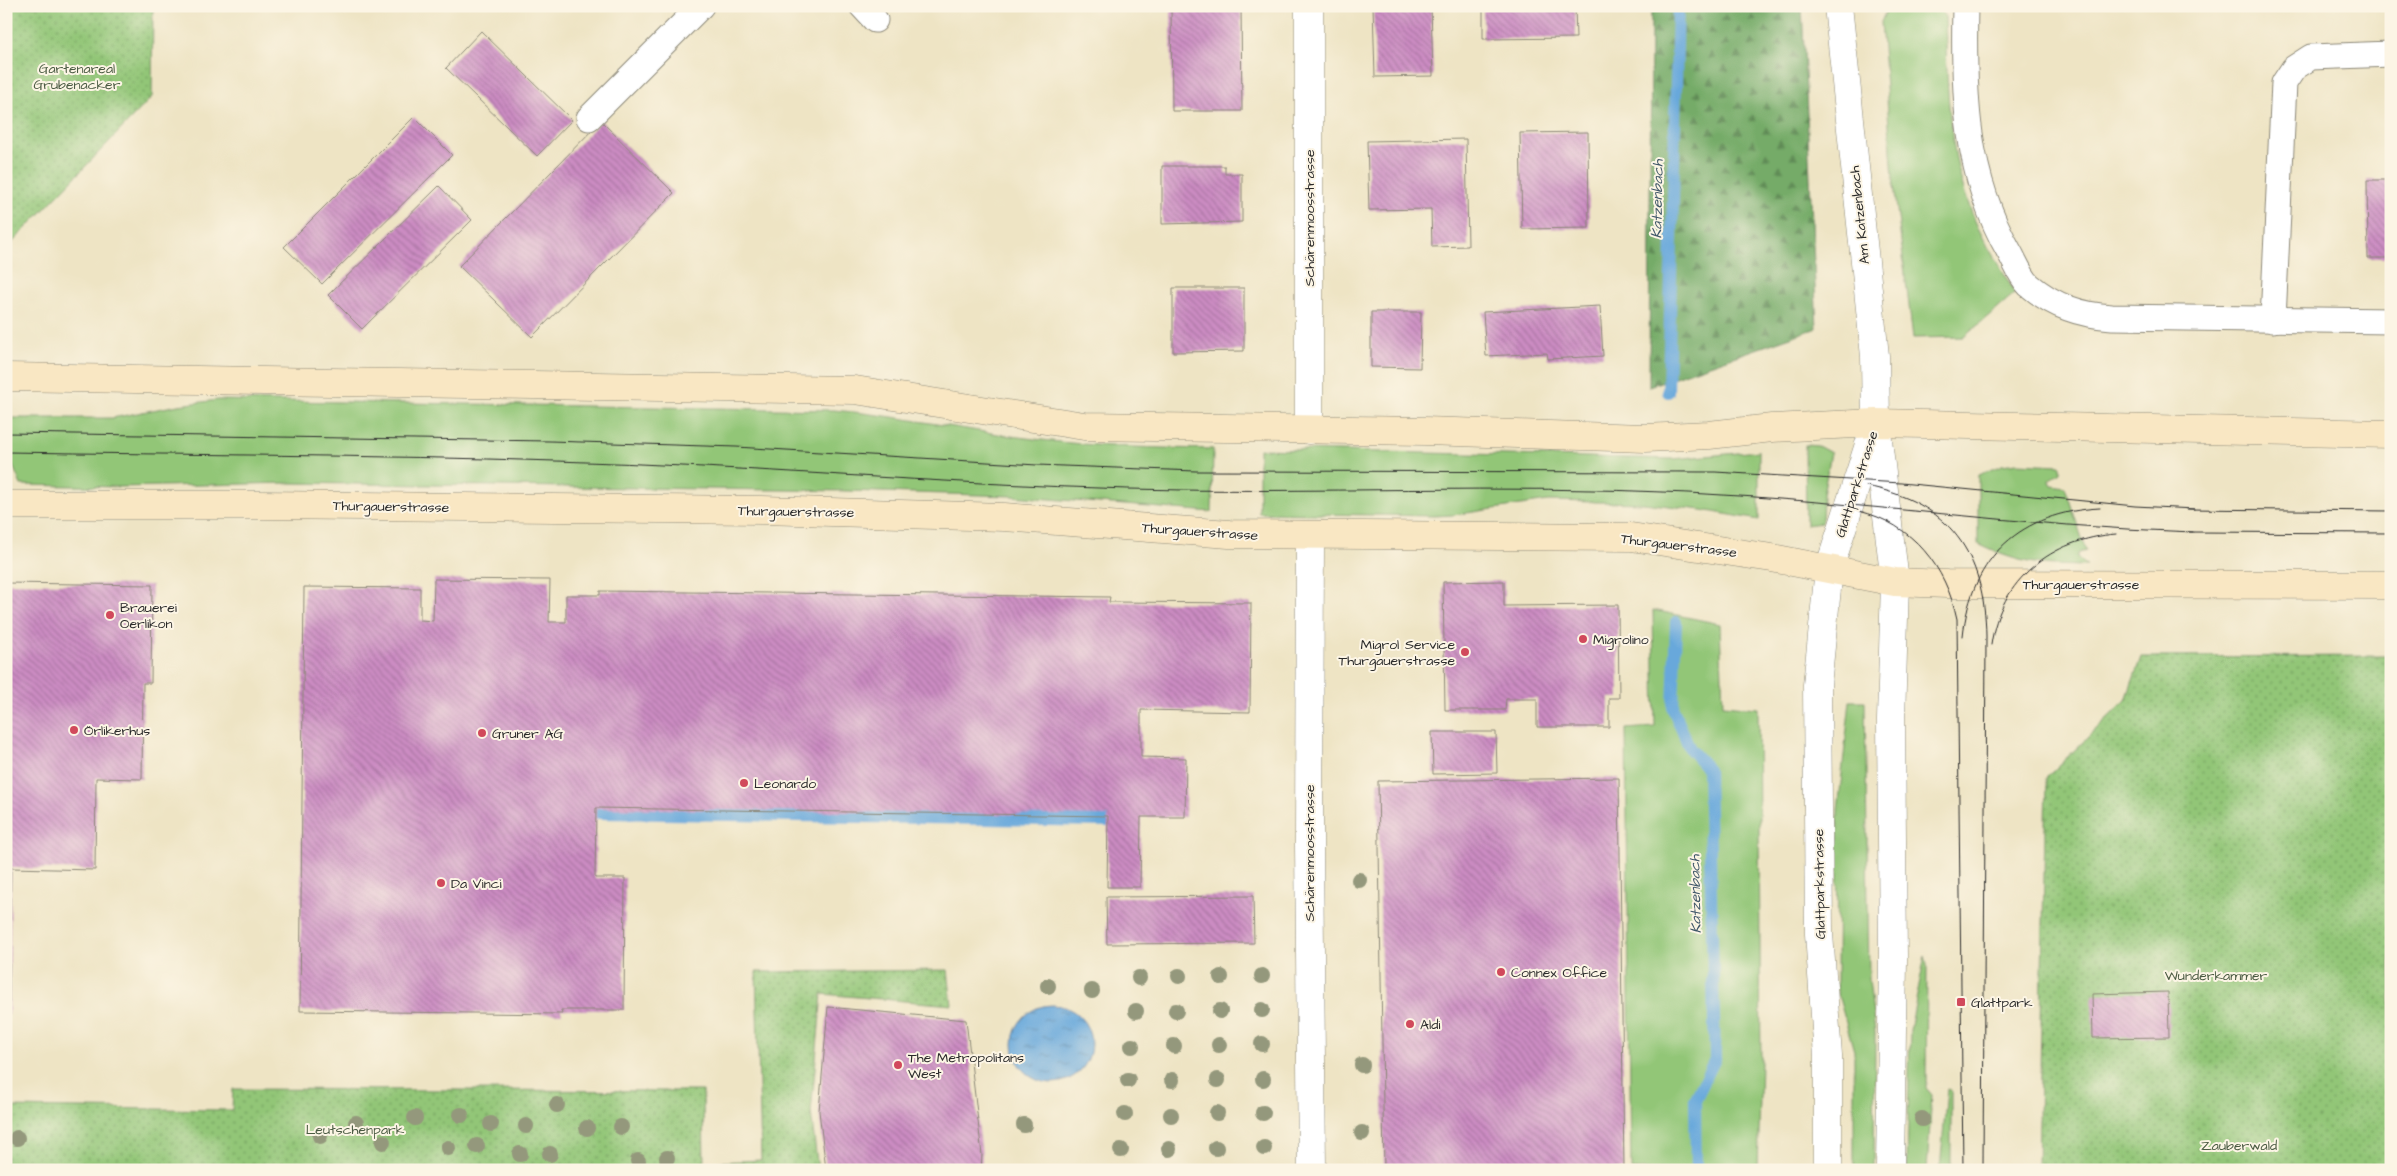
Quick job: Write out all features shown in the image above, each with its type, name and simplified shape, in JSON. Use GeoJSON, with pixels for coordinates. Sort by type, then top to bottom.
{"type":"FeatureCollection","features":[{"type":"Feature","properties":{"kind":"main road"},"geometry":{"type":"LineString","coordinates":[[6,376],[855,390],[1084,426],[1646,438],[1710,435],[1772,428],[1876,423],[2391,434]]}},
{"type":"Feature","properties":{"kind":"main road"},"geometry":{"type":"LineString","coordinates":[[6,393],[46,377]]}},
{"type":"Feature","properties":{"kind":"main road","name":"Thurgauerstrasse"},"geometry":{"type":"LineString","coordinates":[[6,505],[259,504],[762,510],[1004,517],[1229,534],[1631,537],[1829,569],[1895,582],[1947,584],[2391,584]]}},
{"type":"Feature","properties":{"kind":"street","name":"Schärenmoosstrasse"},"geometry":{"type":"LineString","coordinates":[[1309,6],[1309,430]]}},
{"type":"Feature","properties":{"kind":"street","name":"Am Katzenbach"},"geometry":{"type":"LineString","coordinates":[[1838,6],[1875,356],[1876,423]]}},
{"type":"Feature","properties":{"kind":"street","name":"Glattparkstrasse"},"geometry":{"type":"LineString","coordinates":[[1828,1170],[1828,1056],[1819,934],[1817,684],[1829,569],[1876,423]]}},
{"type":"Feature","properties":{"kind":"street","name":"Glattparkstrasse"},"geometry":{"type":"LineString","coordinates":[[1876,423],[1895,582],[1891,686],[1893,959],[1890,1170]]}},
{"type":"Feature","properties":{"kind":"street","name":"Schärenmoosstrasse"},"geometry":{"type":"LineString","coordinates":[[1310,536],[1309,843],[1312,1170]]}},
{"type":"Feature","properties":{"kind":"lane"},"geometry":{"type":"LineString","coordinates":[[589,118],[701,6]]}},
{"type":"Feature","properties":{"kind":"lane"},"geometry":{"type":"LineString","coordinates":[[1965,6],[1964,62],[1969,139],[1984,195],[1998,233],[2027,283],[2065,308],[2088,315],[2391,321]]}},
{"type":"Feature","properties":{"kind":"lane"},"geometry":{"type":"LineString","coordinates":[[2273,320],[2284,83],[2294,68],[2311,57],[2391,54]]}},
{"type":"Feature","properties":{"kind":"green space","name":"Gartenareal Grubenacker"},"geometry":{"type":"Polygon","coordinates":[[[6,6],[153,6],[152,97],[6,249],[6,6]]]}},
{"type":"Feature","properties":{"kind":"green space"},"geometry":{"type":"Polygon","coordinates":[[[1651,6],[1802,6],[1817,328],[1649,386],[1651,6]]]}},
{"type":"Feature","properties":{"kind":"green space"},"geometry":{"type":"Polygon","coordinates":[[[1888,6],[1938,6],[1945,17],[1952,135],[1961,181],[1978,228],[2015,293],[1964,337],[1913,338],[1893,177],[1881,22],[1888,6]]]}},
{"type":"Feature","properties":{"kind":"green space"},"geometry":{"type":"Polygon","coordinates":[[[218,400],[834,410],[886,416],[1016,437],[1063,442],[1127,447],[1213,449],[1212,512],[1012,496],[848,491],[289,483],[120,487],[21,485],[6,449],[6,418],[112,418],[178,405],[218,400]]]}},
{"type":"Feature","properties":{"kind":"green space"},"geometry":{"type":"Polygon","coordinates":[[[1805,445],[1818,446],[1831,453],[1823,495],[1822,523],[1806,525],[1805,445]]]}},
{"type":"Feature","properties":{"kind":"green space"},"geometry":{"type":"Polygon","coordinates":[[[1259,449],[1673,459],[1759,451],[1759,520],[1702,510],[1644,503],[1548,501],[1453,515],[1433,516],[1259,513],[1259,449]]]}},
{"type":"Feature","properties":{"kind":"green space"},"geometry":{"type":"Polygon","coordinates":[[[2017,463],[2060,465],[2060,472],[2049,480],[2052,485],[2065,487],[2086,551],[2079,553],[2077,557],[2087,566],[2057,565],[2019,560],[1978,544],[1978,475],[2002,465],[2017,463]]]}},
{"type":"Feature","properties":{"kind":"green space"},"geometry":{"type":"Polygon","coordinates":[[[1653,610],[1720,624],[1723,705],[1758,708],[1761,1061],[1758,1170],[1631,1170],[1626,729],[1655,727],[1653,610]]]}},
{"type":"Feature","properties":{"kind":"green space","name":"Wunderkammer"},"geometry":{"type":"Polygon","coordinates":[[[2391,656],[2391,1170],[2038,1170],[2046,778],[2126,700],[2141,657],[2391,656]]]}},
{"type":"Feature","properties":{"kind":"green space"},"geometry":{"type":"Polygon","coordinates":[[[1850,701],[1865,701],[1869,979],[1875,1032],[1874,1170],[1854,1170],[1854,1051],[1837,991],[1838,810],[1850,701]]]}},
{"type":"Feature","properties":{"kind":"green space"},"geometry":{"type":"Polygon","coordinates":[[[1925,955],[1927,965],[1926,1087],[1932,1094],[1927,1170],[1907,1170],[1910,1030],[1925,955]]]}},
{"type":"Feature","properties":{"kind":"green space"},"geometry":{"type":"Polygon","coordinates":[[[948,970],[952,1005],[822,994],[811,1112],[818,1170],[718,1170],[718,1162],[761,1160],[756,972],[948,970]]]}},
{"type":"Feature","properties":{"kind":"green space","name":"Leutschenpark"},"geometry":{"type":"Polygon","coordinates":[[[233,1089],[703,1091],[704,1170],[6,1170],[6,1107],[232,1110],[233,1089]]]}},
{"type":"Feature","properties":{"kind":"green space"},"geometry":{"type":"Polygon","coordinates":[[[1947,1089],[1951,1090],[1951,1170],[1940,1170],[1947,1089]]]}},
{"type":"Feature","properties":{"kind":"water"},"geometry":{"type":"Polygon","coordinates":[[[1052,1005],[1067,1008],[1084,1022],[1088,1029],[1091,1044],[1088,1059],[1074,1076],[1067,1080],[1052,1083],[1037,1080],[1020,1066],[1016,1059],[1013,1044],[1016,1029],[1030,1012],[1037,1008],[1052,1005]]]}},
{"type":"Feature","properties":{"kind":"building"},"geometry":{"type":"Polygon","coordinates":[[[1171,6],[1241,6],[1242,111],[1172,111],[1171,6]]]}},
{"type":"Feature","properties":{"kind":"building"},"geometry":{"type":"Polygon","coordinates":[[[1373,6],[1431,6],[1433,76],[1375,77],[1373,6]]]}},
{"type":"Feature","properties":{"kind":"building"},"geometry":{"type":"Polygon","coordinates":[[[1483,6],[1575,6],[1576,38],[1483,39],[1483,6]]]}},
{"type":"Feature","properties":{"kind":"building"},"geometry":{"type":"Polygon","coordinates":[[[481,31],[572,120],[537,156],[446,68],[481,31]]]}},
{"type":"Feature","properties":{"kind":"building"},"geometry":{"type":"Polygon","coordinates":[[[414,117],[452,155],[322,284],[284,247],[414,117]]]}},
{"type":"Feature","properties":{"kind":"building"},"geometry":{"type":"Polygon","coordinates":[[[601,121],[674,193],[532,337],[459,266],[601,121]]]}},
{"type":"Feature","properties":{"kind":"building"},"geometry":{"type":"Polygon","coordinates":[[[1588,132],[1589,228],[1522,229],[1520,133],[1588,132]]]}},
{"type":"Feature","properties":{"kind":"building"},"geometry":{"type":"Polygon","coordinates":[[[1466,139],[1468,246],[1432,247],[1431,209],[1369,210],[1367,141],[1466,139]]]}},
{"type":"Feature","properties":{"kind":"building"},"geometry":{"type":"Polygon","coordinates":[[[1162,166],[1225,166],[1225,174],[1242,174],[1242,222],[1162,224],[1162,166]]]}},
{"type":"Feature","properties":{"kind":"building"},"geometry":{"type":"Polygon","coordinates":[[[2367,180],[2391,180],[2391,258],[2368,258],[2367,180]]]}},
{"type":"Feature","properties":{"kind":"building"},"geometry":{"type":"Polygon","coordinates":[[[439,186],[472,220],[362,329],[328,295],[439,186]]]}},
{"type":"Feature","properties":{"kind":"building"},"geometry":{"type":"Polygon","coordinates":[[[1173,288],[1244,288],[1244,351],[1173,352],[1173,288]]]}},
{"type":"Feature","properties":{"kind":"building"},"geometry":{"type":"Polygon","coordinates":[[[1600,306],[1603,356],[1548,359],[1547,353],[1486,356],[1483,312],[1600,306]]]}},
{"type":"Feature","properties":{"kind":"building"},"geometry":{"type":"Polygon","coordinates":[[[1371,312],[1421,312],[1420,368],[1371,367],[1371,312]]]}},
{"type":"Feature","properties":{"kind":"building","name":"Leonardo"},"geometry":{"type":"Polygon","coordinates":[[[434,579],[550,580],[549,622],[566,622],[566,595],[600,595],[600,591],[1110,597],[1109,602],[1251,603],[1250,712],[1141,710],[1141,757],[1186,758],[1185,817],[1141,817],[1140,887],[1107,887],[1108,816],[596,808],[595,878],[625,878],[624,1010],[561,1010],[562,1014],[300,1011],[304,587],[420,588],[420,620],[433,621],[434,579]]]}},
{"type":"Feature","properties":{"kind":"building"},"geometry":{"type":"Polygon","coordinates":[[[1504,581],[1504,606],[1618,605],[1619,698],[1609,698],[1609,727],[1537,727],[1537,699],[1506,699],[1505,710],[1445,710],[1443,582],[1504,581]]]}},
{"type":"Feature","properties":{"kind":"building","name":"Örlikerhus"},"geometry":{"type":"Polygon","coordinates":[[[6,583],[152,585],[151,683],[143,683],[142,779],[96,778],[95,870],[11,868],[9,1014],[6,1014],[6,583]]]}},
{"type":"Feature","properties":{"kind":"building"},"geometry":{"type":"Polygon","coordinates":[[[1432,732],[1496,732],[1497,773],[1433,774],[1432,732]]]}},
{"type":"Feature","properties":{"kind":"building","name":"Connex Office"},"geometry":{"type":"Polygon","coordinates":[[[1619,778],[1624,1170],[1384,1170],[1378,781],[1619,778]]]}},
{"type":"Feature","properties":{"kind":"building"},"geometry":{"type":"Polygon","coordinates":[[[1253,896],[1254,943],[1107,944],[1106,897],[1253,896]]]}},
{"type":"Feature","properties":{"kind":"building"},"geometry":{"type":"Polygon","coordinates":[[[2168,992],[2169,1037],[2093,1038],[2092,994],[2168,992]]]}},
{"type":"Feature","properties":{"kind":"building","name":"The Metropolitans West"},"geometry":{"type":"Polygon","coordinates":[[[828,1007],[966,1020],[982,1155],[981,1170],[826,1170],[819,1111],[828,1007]]]}},
{"type":"Feature","properties":{"kind":"waterway","name":"Katzenbach"},"geometry":{"type":"LineString","coordinates":[[1668,392],[1678,6]]}},
{"type":"Feature","properties":{"kind":"waterway","name":"Katzenbach"},"geometry":{"type":"LineString","coordinates":[[1676,622],[1673,709],[1690,749],[1708,769],[1715,1059],[1695,1100],[1696,1170]]}},
{"type":"Feature","properties":{"kind":"waterway"},"geometry":{"type":"LineString","coordinates":[[599,813],[1108,821]]}},
{"type":"Feature","properties":{"kind":"tram line"},"geometry":{"type":"LineString","coordinates":[[6,433],[550,441],[736,447],[1037,465],[1196,471],[1715,472],[1901,483],[2135,506],[2194,509]]}},
{"type":"Feature","properties":{"kind":"tram line"},"geometry":{"type":"LineString","coordinates":[[6,452],[350,456],[628,463],[1056,487],[1128,489],[1619,490],[1752,497],[2004,520],[2193,532]]}},
{"type":"Feature","properties":{"kind":"tram line"},"geometry":{"type":"LineString","coordinates":[[1866,486],[1895,494],[1920,505],[1941,519],[1957,536],[1970,557],[1979,580],[1984,607],[1986,636],[1983,1170]]}},
{"type":"Feature","properties":{"kind":"tram line"},"geometry":{"type":"LineString","coordinates":[[1963,636],[1968,608],[1977,583],[1989,561],[2005,544],[2024,529],[2046,518],[2072,511],[2100,508]]}},
{"type":"Feature","properties":{"kind":"tram line"},"geometry":{"type":"LineString","coordinates":[[2187,509],[2391,511]]}},
{"type":"Feature","properties":{"kind":"tram line"},"geometry":{"type":"LineString","coordinates":[[1859,511],[1878,517],[1896,526],[1924,550],[1945,582],[1957,619],[1963,1170]]}},
{"type":"Feature","properties":{"kind":"tram line"},"geometry":{"type":"LineString","coordinates":[[2188,532],[2391,533]]}},
{"type":"Feature","properties":{"kind":"tram line"},"geometry":{"type":"LineString","coordinates":[[1991,645],[1996,621],[2005,601],[2018,582],[2033,567],[2051,554],[2071,544],[2093,537],[2116,534]]}},
{"type":"Feature","properties":{"kind":"place","name":"Brauerei Oerlikon"},"geometry":{"type":"Point","coordinates":[110,615]}},
{"type":"Feature","properties":{"kind":"place","name":"Migrolino"},"geometry":{"type":"Point","coordinates":[1583,639]}},
{"type":"Feature","properties":{"kind":"place","name":"Migrol Service Thurgauerstrasse"},"geometry":{"type":"Point","coordinates":[1465,652]}},
{"type":"Feature","properties":{"kind":"place","name":"Örlikerhus"},"geometry":{"type":"Point","coordinates":[74,730]}},
{"type":"Feature","properties":{"kind":"place","name":"Gruner AG"},"geometry":{"type":"Point","coordinates":[482,733]}},
{"type":"Feature","properties":{"kind":"place","name":"Leonardo"},"geometry":{"type":"Point","coordinates":[744,783]}},
{"type":"Feature","properties":{"kind":"place","name":"Da Vinci"},"geometry":{"type":"Point","coordinates":[441,883]}},
{"type":"Feature","properties":{"kind":"place","name":"Connex Office"},"geometry":{"type":"Point","coordinates":[1501,972]}},
{"type":"Feature","properties":{"kind":"place","name":"Glattpark"},"geometry":{"type":"Point","coordinates":[1961,1002]}},
{"type":"Feature","properties":{"kind":"place","name":"Aldi"},"geometry":{"type":"Point","coordinates":[1410,1024]}},
{"type":"Feature","properties":{"kind":"place","name":"The Metropolitans West"},"geometry":{"type":"Point","coordinates":[898,1065]}},
{"type":"Feature","properties":{"kind":"park label","name":"Zauberwald"},"geometry":{"type":"Point","coordinates":[2239,1145]}}]}
